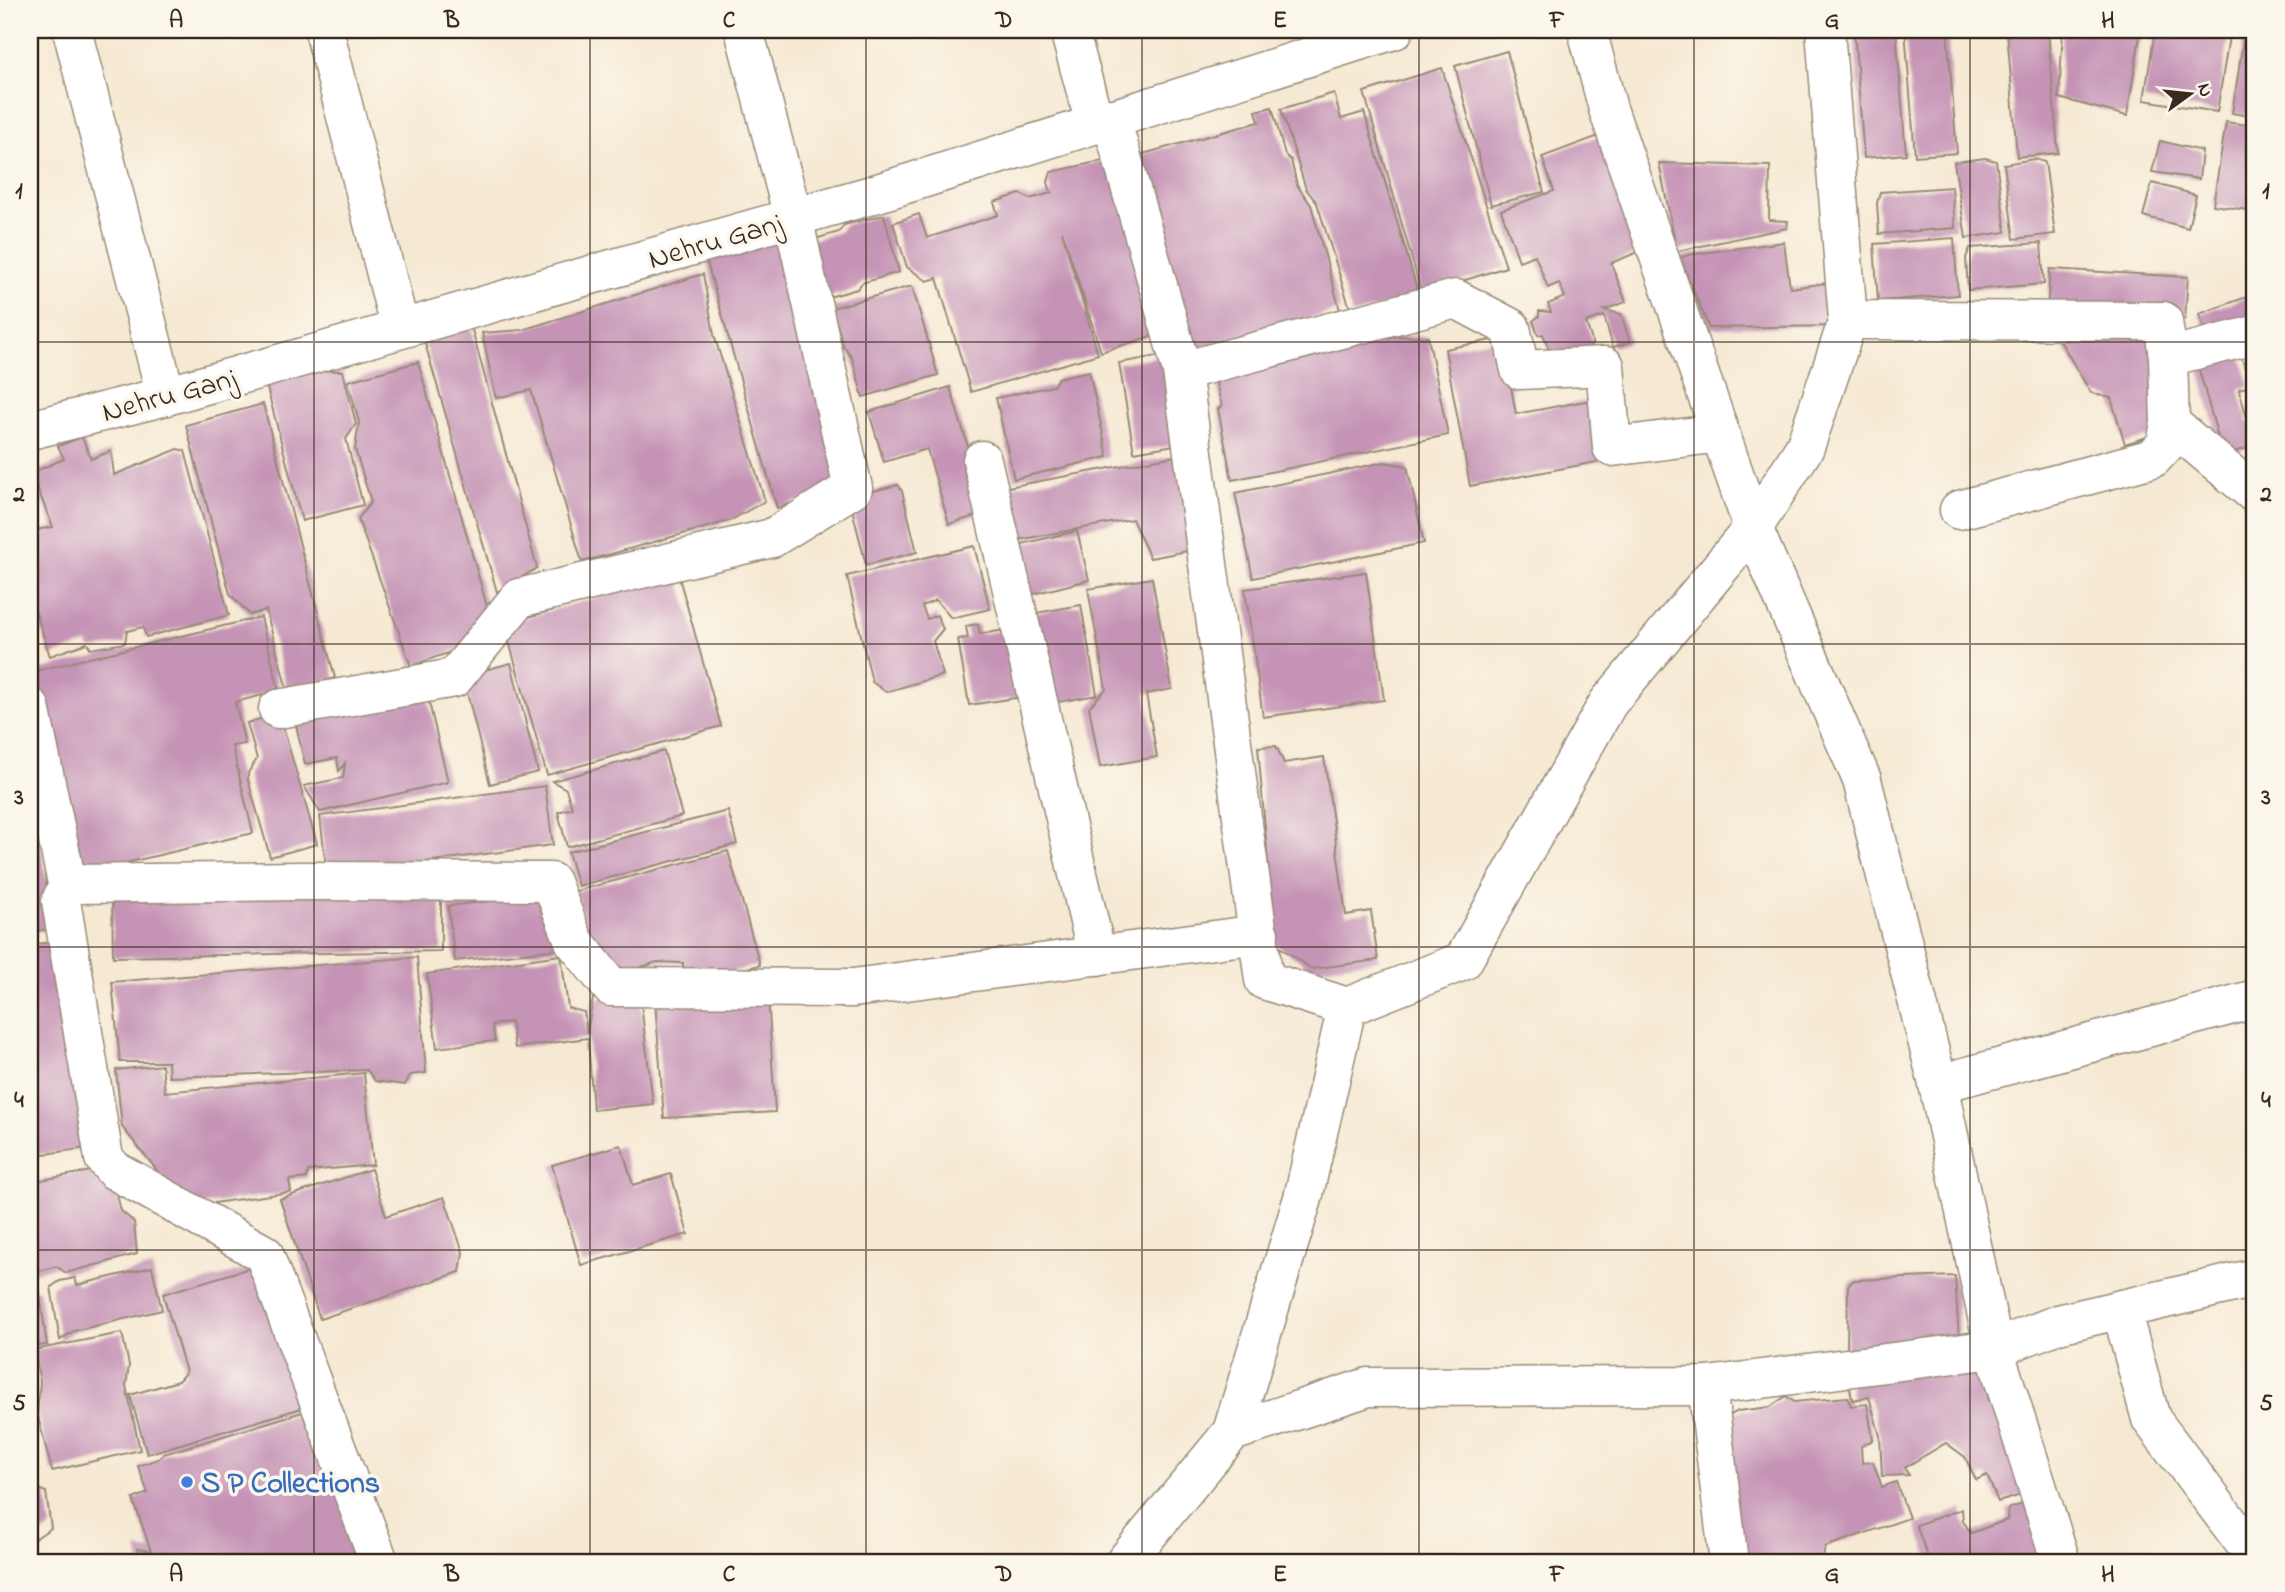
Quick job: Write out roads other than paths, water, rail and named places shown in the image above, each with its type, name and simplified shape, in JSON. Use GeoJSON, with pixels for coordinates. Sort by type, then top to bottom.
{"type":"FeatureCollection","features":[{"type":"Feature","properties":{"kind":"street"},"geometry":{"type":"LineString","coordinates":[[72,30],[166,396]]}},
{"type":"Feature","properties":{"kind":"street"},"geometry":{"type":"LineString","coordinates":[[324,30],[400,329]]}},
{"type":"Feature","properties":{"kind":"street"},"geometry":{"type":"LineString","coordinates":[[278,709],[454,678],[519,598],[772,538],[853,488],[793,217],[744,30]]}},
{"type":"Feature","properties":{"kind":"street"},"geometry":{"type":"LineString","coordinates":[[1069,30],[1103,121],[1182,371],[1264,981],[1347,1007],[1463,961],[1608,704],[1753,528],[1805,447],[1848,320],[1825,30]]}},
{"type":"Feature","properties":{"kind":"street","name":"Nehru Ganj"},"geometry":{"type":"LineString","coordinates":[[30,430],[166,396],[868,196],[1394,30]]}},
{"type":"Feature","properties":{"kind":"street"},"geometry":{"type":"LineString","coordinates":[[1587,30],[1608,109],[1753,528],[1863,780],[1938,1084],[1994,1349],[2061,1562]]}},
{"type":"Feature","properties":{"kind":"street"},"geometry":{"type":"LineString","coordinates":[[1182,371],[1456,299],[1511,328],[1520,370],[1605,366],[1612,447],[1720,433]]}},
{"type":"Feature","properties":{"kind":"street"},"geometry":{"type":"LineString","coordinates":[[1848,320],[2162,321],[2168,357],[2170,423],[2165,444],[2154,458],[1959,510]]}},
{"type":"Feature","properties":{"kind":"street"},"geometry":{"type":"LineString","coordinates":[[2168,357],[2255,335]]}},
{"type":"Feature","properties":{"kind":"street"},"geometry":{"type":"LineString","coordinates":[[2170,423],[2255,494]]}},
{"type":"Feature","properties":{"kind":"street"},"geometry":{"type":"LineString","coordinates":[[982,460],[1097,956]]}},
{"type":"Feature","properties":{"kind":"street"},"geometry":{"type":"LineString","coordinates":[[30,707],[68,888]]}},
{"type":"Feature","properties":{"kind":"street"},"geometry":{"type":"LineString","coordinates":[[379,1562],[264,1254],[114,1170],[104,1158],[61,901],[68,888],[75,884],[300,881],[551,883],[574,941],[611,987],[853,988],[1259,934]]}},
{"type":"Feature","properties":{"kind":"street"},"geometry":{"type":"LineString","coordinates":[[1938,1084],[2255,999]]}},
{"type":"Feature","properties":{"kind":"street"},"geometry":{"type":"LineString","coordinates":[[1125,1562],[1232,1432],[1303,1198],[1347,1007]]}},
{"type":"Feature","properties":{"kind":"street"},"geometry":{"type":"LineString","coordinates":[[1232,1432],[1368,1387],[1707,1386],[1994,1349],[2058,1324],[2255,1278]]}},
{"type":"Feature","properties":{"kind":"street"},"geometry":{"type":"LineString","coordinates":[[2121,1310],[2151,1419],[2255,1557]]}},
{"type":"Feature","properties":{"kind":"street"},"geometry":{"type":"LineString","coordinates":[[1707,1386],[1728,1562]]}},
{"type":"Feature","properties":{"kind":"place","name":"S P Collections"},"geometry":{"type":"Point","coordinates":[187,1482]}}]}
